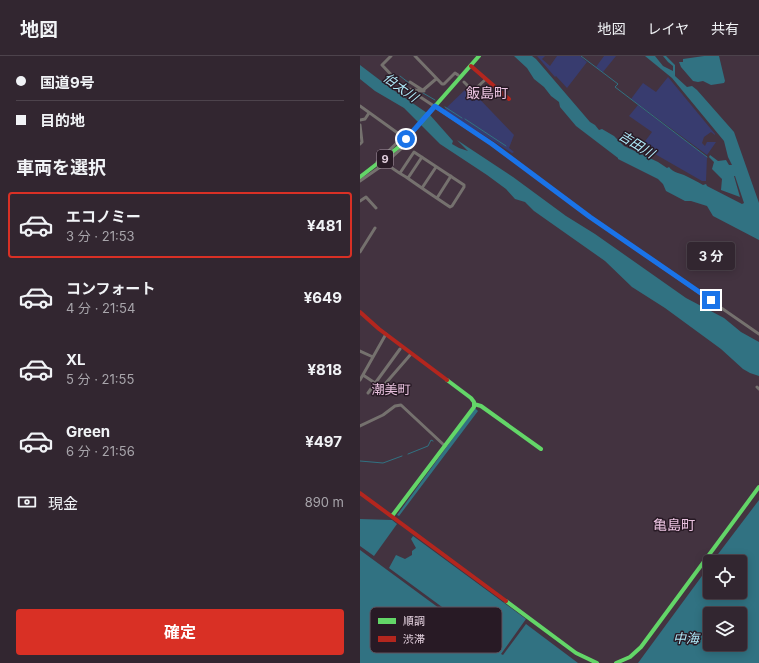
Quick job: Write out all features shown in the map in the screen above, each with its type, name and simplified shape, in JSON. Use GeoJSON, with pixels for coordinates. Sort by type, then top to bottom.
{"type":"FeatureCollection","features":[{"type":"Feature","properties":{"kind":"main road","name":"9"},"geometry":{"type":"LineString","coordinates":[[360,177],[389,156],[479,56]]}},
{"type":"Feature","properties":{"kind":"main road"},"geometry":{"type":"LineString","coordinates":[[471,66],[509,99]]}},
{"type":"Feature","properties":{"kind":"main road"},"geometry":{"type":"LineString","coordinates":[[360,312],[411,354],[471,398],[474,404],[474,407],[392,516]]}},
{"type":"Feature","properties":{"kind":"main road"},"geometry":{"type":"LineString","coordinates":[[474,404],[481,406],[541,449]]}},
{"type":"Feature","properties":{"kind":"main road"},"geometry":{"type":"LineString","coordinates":[[616,663],[630,657],[641,646],[759,487]]}},
{"type":"Feature","properties":{"kind":"main road"},"geometry":{"type":"LineString","coordinates":[[360,493],[568,647],[583,657],[597,663]]}},
{"type":"Feature","properties":{"kind":"street"},"geometry":{"type":"LineString","coordinates":[[391,56],[382,65],[399,83],[492,144],[590,217],[759,334]]}},
{"type":"Feature","properties":{"kind":"street"},"geometry":{"type":"LineString","coordinates":[[415,56],[442,84],[454,72],[458,75]]}},
{"type":"Feature","properties":{"kind":"street"},"geometry":{"type":"LineString","coordinates":[[424,91],[436,79]]}},
{"type":"Feature","properties":{"kind":"street"},"geometry":{"type":"LineString","coordinates":[[464,82],[473,91],[486,79]]}},
{"type":"Feature","properties":{"kind":"street"},"geometry":{"type":"LineString","coordinates":[[410,82],[424,91]]}},
{"type":"Feature","properties":{"kind":"street"},"geometry":{"type":"LineString","coordinates":[[407,89],[424,91]]}},
{"type":"Feature","properties":{"kind":"street"},"geometry":{"type":"LineString","coordinates":[[360,106],[406,138]]}},
{"type":"Feature","properties":{"kind":"street"},"geometry":{"type":"LineString","coordinates":[[360,120],[365,119],[369,113]]}},
{"type":"Feature","properties":{"kind":"street"},"geometry":{"type":"LineString","coordinates":[[360,125],[362,142],[360,144]]}},
{"type":"Feature","properties":{"kind":"street"},"geometry":{"type":"LineString","coordinates":[[360,174],[406,138]]}},
{"type":"Feature","properties":{"kind":"street"},"geometry":{"type":"LineString","coordinates":[[360,181],[385,163],[407,142],[406,138]]}},
{"type":"Feature","properties":{"kind":"street"},"geometry":{"type":"LineString","coordinates":[[385,163],[450,207],[464,187],[464,185],[451,176],[413,152],[400,173]]}},
{"type":"Feature","properties":{"kind":"street"},"geometry":{"type":"LineString","coordinates":[[408,178],[422,157]]}},
{"type":"Feature","properties":{"kind":"street"},"geometry":{"type":"LineString","coordinates":[[422,188],[436,166]]}},
{"type":"Feature","properties":{"kind":"street"},"geometry":{"type":"LineString","coordinates":[[437,198],[451,176]]}},
{"type":"Feature","properties":{"kind":"street"},"geometry":{"type":"LineString","coordinates":[[360,201],[366,196],[376,208]]}},
{"type":"Feature","properties":{"kind":"street"},"geometry":{"type":"LineString","coordinates":[[360,252],[375,228]]}},
{"type":"Feature","properties":{"kind":"street"},"geometry":{"type":"LineString","coordinates":[[360,380],[386,334]]}},
{"type":"Feature","properties":{"kind":"street"},"geometry":{"type":"LineString","coordinates":[[368,393],[400,349]]}},
{"type":"Feature","properties":{"kind":"street"},"geometry":{"type":"LineString","coordinates":[[360,351],[373,357]]}},
{"type":"Feature","properties":{"kind":"street"},"geometry":{"type":"LineString","coordinates":[[385,384],[411,354]]}},
{"type":"Feature","properties":{"kind":"street"},"geometry":{"type":"LineString","coordinates":[[360,370],[375,383]]}},
{"type":"Feature","properties":{"kind":"street"},"geometry":{"type":"LineString","coordinates":[[360,426],[383,415],[395,406],[401,405],[445,446]]}},
{"type":"Feature","properties":{"kind":"shaded area"},"geometry":{"type":"Polygon","coordinates":[[[537,56],[545,56],[542,59],[550,66],[557,56],[580,56],[587,62],[567,88],[556,76],[555,77],[537,56]]]}},
{"type":"Feature","properties":{"kind":"shaded area"},"geometry":{"type":"Polygon","coordinates":[[[604,56],[616,56],[603,72],[596,67],[604,56]]]}},
{"type":"Feature","properties":{"kind":"shaded area"},"geometry":{"type":"Polygon","coordinates":[[[668,77],[715,134],[711,132],[704,137],[702,143],[705,146],[707,142],[716,142],[707,155],[631,99],[643,83],[656,92],[668,77]]]}},
{"type":"Feature","properties":{"kind":"shaded area"},"geometry":{"type":"Polygon","coordinates":[[[468,87],[514,135],[509,148],[514,152],[512,153],[444,110],[468,87]]]}},
{"type":"Feature","properties":{"kind":"shaded area"},"geometry":{"type":"Polygon","coordinates":[[[638,105],[707,157],[706,181],[702,181],[648,150],[648,148],[643,144],[652,132],[629,116],[638,105]]]}},
{"type":"Feature","properties":{"kind":"water"},"geometry":{"type":"Polygon","coordinates":[[[514,56],[532,56],[536,59],[590,122],[599,130],[602,129],[614,136],[624,146],[703,185],[706,184],[707,186],[742,204],[744,203],[735,176],[740,197],[721,190],[722,179],[712,169],[714,162],[709,157],[710,155],[718,161],[726,160],[729,165],[732,165],[728,157],[724,141],[672,78],[645,56],[655,56],[663,66],[673,71],[673,66],[663,56],[666,56],[675,65],[675,76],[687,87],[692,86],[697,90],[734,132],[759,203],[759,240],[713,216],[707,206],[691,201],[685,201],[666,191],[663,184],[658,179],[618,159],[576,126],[560,107],[559,102],[534,79],[527,68],[514,56]]]}},
{"type":"Feature","properties":{"kind":"water"},"geometry":{"type":"Polygon","coordinates":[[[704,56],[719,56],[725,81],[724,83],[711,85],[703,81],[693,81],[681,67],[679,62],[683,62],[683,59],[704,56]]]}},
{"type":"Feature","properties":{"kind":"water"},"geometry":{"type":"Polygon","coordinates":[[[360,65],[430,115],[453,141],[452,144],[468,151],[457,140],[513,177],[566,216],[595,234],[686,298],[724,318],[741,332],[759,342],[759,376],[743,369],[721,349],[665,308],[632,287],[605,261],[534,211],[525,202],[515,199],[506,189],[487,175],[440,144],[404,108],[375,91],[360,79],[360,65]]]}},
{"type":"Feature","properties":{"kind":"water"},"geometry":{"type":"Polygon","coordinates":[[[475,408],[478,411],[399,516],[397,515],[475,408]]]}},
{"type":"Feature","properties":{"kind":"water","name":"中海"},"geometry":{"type":"Polygon","coordinates":[[[759,500],[759,663],[638,663],[703,575],[703,599],[747,599],[747,555],[717,555],[759,500]]]}},
{"type":"Feature","properties":{"kind":"water"},"geometry":{"type":"Polygon","coordinates":[[[360,519],[392,520],[397,524],[374,556],[360,546],[360,519]]]}},
{"type":"Feature","properties":{"kind":"water"},"geometry":{"type":"Polygon","coordinates":[[[413,536],[526,619],[502,653],[502,607],[442,607],[389,568],[396,555],[405,559],[412,555],[412,551],[416,548],[411,539],[413,536]]]}},
{"type":"Feature","properties":{"kind":"water"},"geometry":{"type":"Polygon","coordinates":[[[360,550],[438,607],[370,607],[370,653],[502,653],[503,655],[526,624],[578,663],[360,663],[360,550]]]}},
{"type":"Feature","properties":{"kind":"waterway"},"geometry":{"type":"LineString","coordinates":[[581,56],[618,84],[615,87],[707,157]]}},
{"type":"Feature","properties":{"kind":"waterway","name":"伯太川"},"geometry":{"type":"LineString","coordinates":[[400,76],[409,83]]}},
{"type":"Feature","properties":{"kind":"waterway","name":"伯太川"},"geometry":{"type":"LineString","coordinates":[[423,93],[435,100]]}},
{"type":"Feature","properties":{"kind":"waterway"},"geometry":{"type":"LineString","coordinates":[[445,107],[462,118]]}},
{"type":"Feature","properties":{"kind":"waterway"},"geometry":{"type":"LineString","coordinates":[[465,119],[506,146]]}},
{"type":"Feature","properties":{"kind":"waterway"},"geometry":{"type":"LineString","coordinates":[[408,454],[428,446],[431,440],[433,441]]}},
{"type":"Feature","properties":{"kind":"waterway"},"geometry":{"type":"LineString","coordinates":[[360,461],[383,463],[402,456]]}},
{"type":"Feature","properties":{"kind":"traffic: fast"},"geometry":{"type":"LineString","coordinates":[[360,177],[400,146],[479,56]]}},
{"type":"Feature","properties":{"kind":"traffic: fast"},"geometry":{"type":"LineString","coordinates":[[392,516],[474,407],[474,402],[471,398],[447,380]]}},
{"type":"Feature","properties":{"kind":"traffic: fast"},"geometry":{"type":"LineString","coordinates":[[474,404],[481,406],[541,449]]}},
{"type":"Feature","properties":{"kind":"traffic: fast"},"geometry":{"type":"LineString","coordinates":[[616,663],[630,657],[641,647],[759,487]]}},
{"type":"Feature","properties":{"kind":"traffic: fast"},"geometry":{"type":"LineString","coordinates":[[506,601],[576,653],[597,663]]}},
{"type":"Feature","properties":{"kind":"traffic: jam"},"geometry":{"type":"LineString","coordinates":[[471,66],[509,99]]}},
{"type":"Feature","properties":{"kind":"traffic: jam"},"geometry":{"type":"LineString","coordinates":[[360,312],[379,329],[447,380]]}},
{"type":"Feature","properties":{"kind":"traffic: jam"},"geometry":{"type":"LineString","coordinates":[[360,493],[506,601]]}},
{"type":"Feature","properties":{"kind":"district","name":"飯島町"},"geometry":{"type":"Point","coordinates":[487,93]}},
{"type":"Feature","properties":{"kind":"district","name":"潮美町"},"geometry":{"type":"Point","coordinates":[391,389]}},
{"type":"Feature","properties":{"kind":"district","name":"亀島町"},"geometry":{"type":"Point","coordinates":[674,525]}},
{"type":"Feature","properties":{"kind":"route"},"geometry":{"type":"LineString","coordinates":[[406,139],[435,106],[492,144],[556,190],[590,217],[711,300]]}},
{"type":"Feature","properties":{"kind":"water label","name":"吉田川"},"geometry":{"type":"Point","coordinates":[637,144]}}]}
